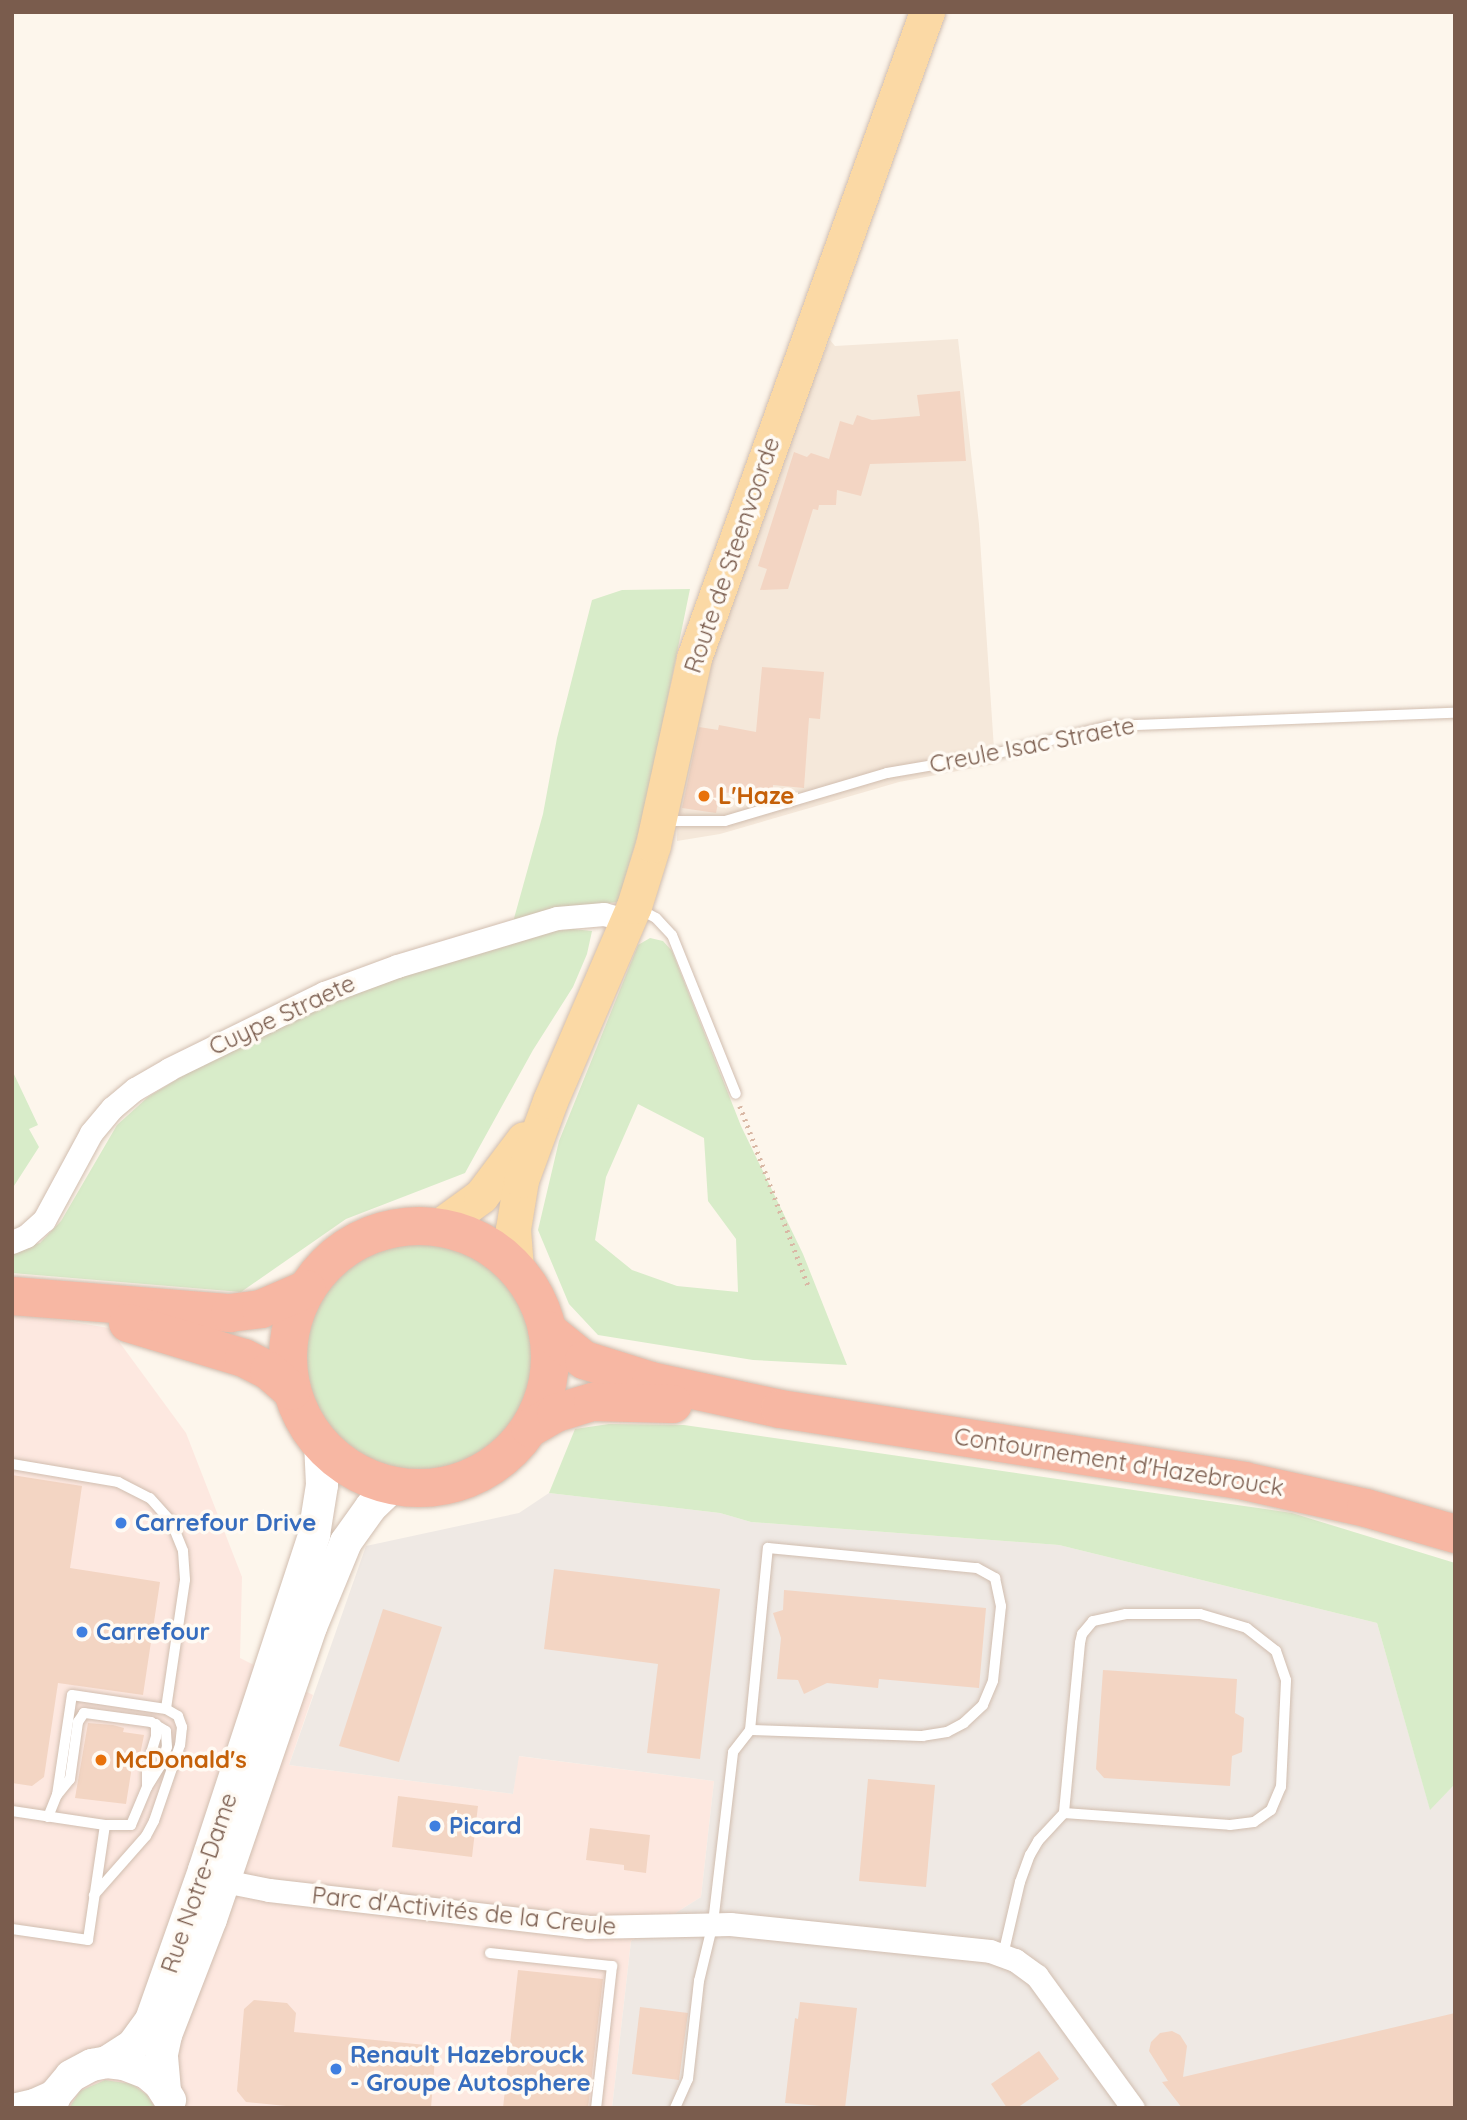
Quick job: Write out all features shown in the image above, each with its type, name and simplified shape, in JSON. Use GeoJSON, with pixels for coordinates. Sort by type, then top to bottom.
{"type":"FeatureCollection","features":[{"type":"Feature","properties":{"kind":"highway"},"geometry":{"type":"LineString","coordinates":[[402,1227],[437,1228],[462,1234],[486,1245],[516,1269],[532,1292],[547,1330],[548,1381],[530,1428],[501,1459],[464,1480],[429,1488],[393,1486],[348,1468],[320,1443],[306,1424],[292,1391],[288,1344],[296,1310],[307,1289],[329,1262],[358,1241],[402,1227]]}},
{"type":"Feature","properties":{"kind":"highway"},"geometry":{"type":"LineString","coordinates":[[12,1298],[230,1313],[261,1309],[307,1289]]}},
{"type":"Feature","properties":{"kind":"highway"},"geometry":{"type":"LineString","coordinates":[[12,1298],[141,1326],[228,1351],[270,1371],[292,1391]]}},
{"type":"Feature","properties":{"kind":"highway","name":"Contournement d'Hazebrouck"},"geometry":{"type":"LineString","coordinates":[[547,1330],[572,1352],[597,1366],[651,1381],[780,1409],[1219,1476],[1366,1508],[1455,1534]]}},
{"type":"Feature","properties":{"kind":"highway","name":"Contournement d'Hazebrouck"},"geometry":{"type":"LineString","coordinates":[[530,1428],[569,1408],[607,1401],[780,1409]]}},
{"type":"Feature","properties":{"kind":"main road","name":"Route de Steenvoorde"},"geometry":{"type":"LineString","coordinates":[[516,1269],[513,1229],[515,1204],[550,1101],[632,913],[658,821],[694,658],[927,12]]}},
{"type":"Feature","properties":{"kind":"main road","name":"Route de Steenvoorde"},"geometry":{"type":"LineString","coordinates":[[437,1228],[463,1211],[491,1186],[550,1101]]}},
{"type":"Feature","properties":{"kind":"main road","name":"Rue Notre-Dame"},"geometry":{"type":"LineString","coordinates":[[55,2098],[85,2068],[107,2062],[133,2045],[151,2020],[208,1857],[314,1535],[322,1485],[320,1443]]}},
{"type":"Feature","properties":{"kind":"main road","name":"Rue Notre-Dame"},"geometry":{"type":"LineString","coordinates":[[169,2099],[162,2054],[166,2035],[224,1881],[330,1575],[353,1530],[371,1507],[393,1486]]}},
{"type":"Feature","properties":{"kind":"main road"},"geometry":{"type":"LineString","coordinates":[[107,2062],[140,2069],[169,2099]]}},
{"type":"Feature","properties":{"kind":"street","name":"Cuype Straete"},"geometry":{"type":"LineString","coordinates":[[12,1242],[26,1236],[44,1220],[91,1133],[112,1108],[135,1089],[170,1069],[324,993],[397,966],[557,918],[632,913]]}},
{"type":"Feature","properties":{"kind":"street","name":"Parc d'Activités de la Creule"},"geometry":{"type":"LineString","coordinates":[[224,1881],[280,1891],[587,1927],[713,1923],[964,1948],[1003,1955],[1026,1967],[1046,1986],[1133,2108]]}},
{"type":"Feature","properties":{"kind":"street"},"geometry":{"type":"LineString","coordinates":[[12,2105],[55,2098]]}},
{"type":"Feature","properties":{"kind":"lane","name":"Creule Isac Straete"},"geometry":{"type":"LineString","coordinates":[[658,821],[725,821],[895,772],[986,756],[1119,725],[1455,713]]}},
{"type":"Feature","properties":{"kind":"lane"},"geometry":{"type":"LineString","coordinates":[[632,913],[656,918],[672,935],[736,1094]]}},
{"type":"Feature","properties":{"kind":"lane"},"geometry":{"type":"LineString","coordinates":[[12,1464],[118,1482],[150,1498],[171,1521],[183,1551],[185,1580],[166,1709]]}},
{"type":"Feature","properties":{"kind":"lane"},"geometry":{"type":"LineString","coordinates":[[674,2108],[688,2079],[699,1981],[713,1923],[733,1752],[750,1730],[768,1548],[977,1568],[995,1578],[1001,1606],[991,1690],[973,1717],[956,1728],[923,1735],[750,1730]]}},
{"type":"Feature","properties":{"kind":"lane"},"geometry":{"type":"LineString","coordinates":[[1003,1955],[1020,1882],[1030,1855],[1038,1841],[1064,1813],[1080,1643],[1082,1634],[1093,1621],[1126,1614],[1209,1615],[1247,1628],[1276,1651],[1286,1680],[1281,1787],[1271,1810],[1264,1817],[1230,1825],[1064,1813]]}},
{"type":"Feature","properties":{"kind":"lane"},"geometry":{"type":"LineString","coordinates":[[48,1817],[57,1795],[72,1695],[166,1709],[178,1716],[182,1734],[154,1821],[146,1836],[94,1895]]}},
{"type":"Feature","properties":{"kind":"lane"},"geometry":{"type":"LineString","coordinates":[[12,1811],[104,1825],[131,1825],[147,1787],[147,1766],[156,1737],[156,1724],[84,1713],[78,1722],[69,1779],[57,1795]]}},
{"type":"Feature","properties":{"kind":"lane"},"geometry":{"type":"LineString","coordinates":[[12,1928],[88,1940],[104,1825]]}},
{"type":"Feature","properties":{"kind":"lane"},"geometry":{"type":"LineString","coordinates":[[490,1953],[611,1966],[596,2108]]}},
{"type":"Feature","properties":{"kind":"path"},"geometry":{"type":"LineString","coordinates":[[736,1094],[810,1288]]}},
{"type":"Feature","properties":{"kind":"shaded area"},"geometry":{"type":"Polygon","coordinates":[[[958,339],[979,524],[995,764],[899,782],[720,834],[677,841],[678,800],[699,693],[804,399],[830,340],[835,346],[958,339]]]}},
{"type":"Feature","properties":{"kind":"shaded area"},"geometry":{"type":"Polygon","coordinates":[[[12,1312],[109,1328],[186,1433],[242,1577],[240,1658],[313,1695],[289,1765],[513,1794],[518,1756],[714,1781],[701,1897],[631,1941],[612,2108],[12,2108],[12,1312]]]}},
{"type":"Feature","properties":{"kind":"shaded area"},"geometry":{"type":"Polygon","coordinates":[[[549,1493],[720,1513],[751,1522],[1059,1545],[1377,1623],[1430,1809],[1455,1784],[1455,2108],[612,2108],[631,1941],[701,1897],[714,1781],[519,1756],[513,1794],[289,1765],[366,1546],[519,1513],[549,1493]]]}},
{"type":"Feature","properties":{"kind":"green space"},"geometry":{"type":"Polygon","coordinates":[[[690,589],[644,814],[618,902],[547,910],[513,922],[543,814],[557,738],[592,600],[622,590],[690,589]]]}},
{"type":"Feature","properties":{"kind":"green space"},"geometry":{"type":"Polygon","coordinates":[[[573,929],[592,931],[587,954],[573,987],[533,1050],[465,1173],[346,1219],[241,1292],[12,1273],[12,1250],[40,1243],[61,1221],[117,1125],[148,1097],[194,1069],[344,994],[536,933],[573,929]]]}},
{"type":"Feature","properties":{"kind":"green space"},"geometry":{"type":"Polygon","coordinates":[[[650,938],[663,941],[672,951],[741,1126],[803,1254],[847,1365],[753,1360],[598,1335],[569,1304],[538,1230],[559,1141],[638,945],[650,938]],[[638,1104],[606,1177],[595,1240],[632,1270],[677,1286],[738,1292],[736,1239],[708,1201],[704,1138],[638,1104]]]}},
{"type":"Feature","properties":{"kind":"green space"},"geometry":{"type":"Polygon","coordinates":[[[12,1070],[38,1125],[29,1129],[39,1147],[12,1189],[12,1070]]]}},
{"type":"Feature","properties":{"kind":"green space"},"geometry":{"type":"Polygon","coordinates":[[[418,1241],[440,1243],[462,1250],[482,1260],[507,1283],[528,1323],[533,1356],[531,1378],[524,1400],[514,1420],[491,1445],[451,1466],[418,1471],[396,1469],[374,1462],[354,1452],[329,1429],[308,1389],[303,1356],[305,1334],[312,1312],[322,1292],[345,1267],[385,1246],[418,1241]]]}},
{"type":"Feature","properties":{"kind":"green space"},"geometry":{"type":"Polygon","coordinates":[[[609,1424],[684,1425],[1292,1513],[1455,1563],[1455,1784],[1430,1810],[1377,1623],[1059,1545],[751,1522],[720,1513],[549,1493],[575,1429],[609,1424]]]}},
{"type":"Feature","properties":{"kind":"green space"},"geometry":{"type":"Polygon","coordinates":[[[105,2080],[132,2084],[147,2095],[155,2108],[69,2108],[80,2091],[105,2080]]]}},
{"type":"Feature","properties":{"kind":"building"},"geometry":{"type":"Polygon","coordinates":[[[960,391],[966,461],[870,464],[861,496],[837,490],[836,505],[819,505],[818,510],[813,509],[788,589],[760,590],[767,569],[758,566],[794,452],[807,457],[811,453],[829,459],[840,421],[853,425],[857,415],[872,420],[920,416],[917,395],[960,391]]]}},
{"type":"Feature","properties":{"kind":"building"},"geometry":{"type":"Polygon","coordinates":[[[762,667],[824,672],[820,719],[809,718],[804,788],[773,785],[772,797],[720,792],[716,813],[682,808],[699,727],[718,730],[719,725],[756,732],[762,667]]]}},
{"type":"Feature","properties":{"kind":"building","name":"Carrefour"},"geometry":{"type":"Polygon","coordinates":[[[12,1475],[82,1486],[70,1568],[160,1582],[143,1695],[58,1683],[44,1777],[32,1786],[12,1783],[12,1475]]]}},
{"type":"Feature","properties":{"kind":"building"},"geometry":{"type":"Polygon","coordinates":[[[554,1569],[720,1589],[700,1759],[647,1753],[658,1664],[544,1649],[554,1569]]]}},
{"type":"Feature","properties":{"kind":"building"},"geometry":{"type":"Polygon","coordinates":[[[784,1590],[986,1608],[979,1688],[879,1679],[878,1688],[827,1683],[804,1694],[798,1680],[777,1679],[781,1638],[773,1613],[783,1610],[784,1590]]]}},
{"type":"Feature","properties":{"kind":"building"},"geometry":{"type":"Polygon","coordinates":[[[383,1609],[442,1627],[399,1762],[339,1746],[383,1609]]]}},
{"type":"Feature","properties":{"kind":"building"},"geometry":{"type":"Polygon","coordinates":[[[1103,1670],[1237,1679],[1235,1713],[1244,1718],[1242,1752],[1232,1756],[1230,1786],[1104,1778],[1096,1769],[1103,1670]]]}},
{"type":"Feature","properties":{"kind":"building","name":"McDonald's"},"geometry":{"type":"Polygon","coordinates":[[[88,1723],[113,1725],[124,1728],[123,1732],[144,1735],[140,1755],[134,1754],[126,1804],[75,1798],[88,1723]]]}},
{"type":"Feature","properties":{"kind":"building"},"geometry":{"type":"Polygon","coordinates":[[[868,1779],[935,1785],[926,1887],[859,1881],[868,1779]]]}},
{"type":"Feature","properties":{"kind":"building","name":"Picard"},"geometry":{"type":"Polygon","coordinates":[[[398,1796],[478,1806],[472,1857],[392,1847],[398,1796]]]}},
{"type":"Feature","properties":{"kind":"building"},"geometry":{"type":"Polygon","coordinates":[[[590,1828],[650,1835],[646,1873],[624,1870],[624,1865],[586,1860],[590,1828]]]}},
{"type":"Feature","properties":{"kind":"building"},"geometry":{"type":"Polygon","coordinates":[[[518,1970],[603,1979],[588,2108],[503,2108],[518,1970]]]}},
{"type":"Feature","properties":{"kind":"building","name":"Renault Hazebrouck - Groupe Autosphere"},"geometry":{"type":"Polygon","coordinates":[[[254,2000],[287,2003],[296,2013],[294,2032],[436,2046],[431,2108],[306,2108],[246,2102],[237,2091],[244,2009],[254,2000]]]}},
{"type":"Feature","properties":{"kind":"building"},"geometry":{"type":"Polygon","coordinates":[[[800,2002],[857,2008],[845,2108],[785,2103],[795,2018],[798,2019],[800,2002]]]}},
{"type":"Feature","properties":{"kind":"building"},"geometry":{"type":"Polygon","coordinates":[[[640,2007],[688,2013],[679,2080],[632,2074],[640,2007]]]}},
{"type":"Feature","properties":{"kind":"building"},"geometry":{"type":"Polygon","coordinates":[[[1455,2013],[1455,2108],[1182,2108],[1162,2082],[1168,2081],[1149,2051],[1151,2042],[1160,2033],[1172,2031],[1180,2035],[1187,2046],[1183,2077],[1455,2013]]]}},
{"type":"Feature","properties":{"kind":"building"},"geometry":{"type":"Polygon","coordinates":[[[1039,2051],[1059,2079],[1017,2108],[1007,2108],[991,2084],[1039,2051]]]}},
{"type":"Feature","properties":{"kind":"place","name":"L'Haze"},"geometry":{"type":"Point","coordinates":[704,796]}},
{"type":"Feature","properties":{"kind":"place","name":"Carrefour Drive"},"geometry":{"type":"Point","coordinates":[121,1523]}},
{"type":"Feature","properties":{"kind":"place","name":"Carrefour"},"geometry":{"type":"Point","coordinates":[82,1632]}},
{"type":"Feature","properties":{"kind":"place","name":"McDonald's"},"geometry":{"type":"Point","coordinates":[101,1760]}},
{"type":"Feature","properties":{"kind":"place","name":"Picard"},"geometry":{"type":"Point","coordinates":[435,1826]}},
{"type":"Feature","properties":{"kind":"place","name":"Renault Hazebrouck - Groupe Autosphere"},"geometry":{"type":"Point","coordinates":[336,2069]}}]}
